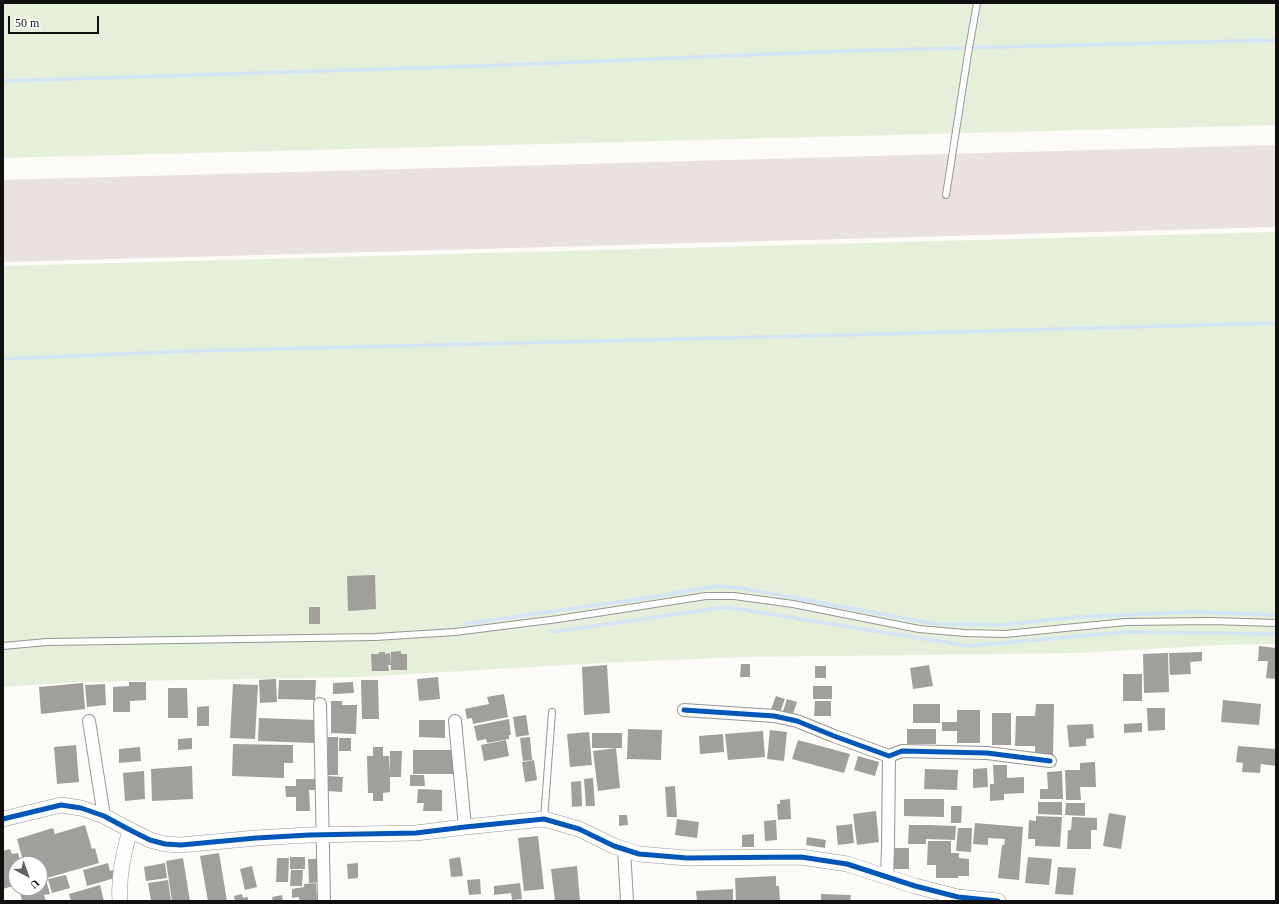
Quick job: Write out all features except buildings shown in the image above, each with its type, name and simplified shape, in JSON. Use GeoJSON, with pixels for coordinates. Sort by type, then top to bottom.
{"type":"FeatureCollection","features":[{"type":"Feature","properties":{"kind":"street"},"geometry":{"type":"LineString","coordinates":[[320,704],[324,901]]}},
{"type":"Feature","properties":{"kind":"street"},"geometry":{"type":"LineString","coordinates":[[684,710],[774,716],[797,721],[889,756],[902,751],[987,753],[1050,761]]}},
{"type":"Feature","properties":{"kind":"street"},"geometry":{"type":"LineString","coordinates":[[89,721],[104,816]]}},
{"type":"Feature","properties":{"kind":"street"},"geometry":{"type":"LineString","coordinates":[[455,721],[465,827]]}},
{"type":"Feature","properties":{"kind":"street"},"geometry":{"type":"LineString","coordinates":[[887,877],[889,756]]}},
{"type":"Feature","properties":{"kind":"street"},"geometry":{"type":"LineString","coordinates":[[3,819],[61,805],[81,808],[104,816],[150,840],[165,844],[181,845],[256,838],[416,833],[544,820],[579,829],[614,846],[639,854],[687,858],[801,857],[848,864],[915,886],[958,897],[989,901]]}},
{"type":"Feature","properties":{"kind":"street"},"geometry":{"type":"LineString","coordinates":[[120,901],[121,868],[123,854],[130,830]]}},
{"type":"Feature","properties":{"kind":"street"},"geometry":{"type":"LineString","coordinates":[[624,849],[627,901]]}},
{"type":"Feature","properties":{"kind":"lane"},"geometry":{"type":"LineString","coordinates":[[946,195],[977,3]]}},
{"type":"Feature","properties":{"kind":"lane"},"geometry":{"type":"LineString","coordinates":[[3,646],[47,642],[375,637],[455,632],[558,619],[706,596],[734,596],[793,604],[919,629],[965,633],[1005,634],[1126,622],[1211,621],[1276,623]]}},
{"type":"Feature","properties":{"kind":"lane"},"geometry":{"type":"LineString","coordinates":[[544,820],[552,712]]}},
{"type":"Feature","properties":{"kind":"green space"},"geometry":{"type":"Polygon","coordinates":[[[3,3],[1276,3],[1276,125],[3,158],[3,3]]]}},
{"type":"Feature","properties":{"kind":"green space"},"geometry":{"type":"Polygon","coordinates":[[[1276,232],[1276,644],[1219,645],[1077,653],[743,657],[601,663],[358,677],[75,682],[3,687],[3,266],[1276,232]]]}},
{"type":"Feature","properties":{"kind":"waterway"},"geometry":{"type":"LineString","coordinates":[[3,81],[480,66],[843,51],[1276,40]]}},
{"type":"Feature","properties":{"kind":"waterway"},"geometry":{"type":"LineString","coordinates":[[3,359],[190,351],[1276,323]]}},
{"type":"Feature","properties":{"kind":"waterway"},"geometry":{"type":"LineString","coordinates":[[464,624],[659,596],[717,586],[746,589],[936,624],[1001,625],[1076,617],[1193,612],[1276,615]]}},
{"type":"Feature","properties":{"kind":"waterway"},"geometry":{"type":"LineString","coordinates":[[552,632],[725,607],[969,646],[1125,632],[1276,634]]}},
{"type":"Feature","properties":{"kind":"runway"},"geometry":{"type":"LineString","coordinates":[[3,221],[1276,186]]}},
{"type":"Feature","properties":{"kind":"cycle path"},"geometry":{"type":"LineString","coordinates":[[684,710],[774,716],[797,721],[889,756],[902,751],[987,753],[1050,761]]}},
{"type":"Feature","properties":{"kind":"cycle path"},"geometry":{"type":"LineString","coordinates":[[3,819],[61,805],[81,808],[104,816],[150,840],[165,844],[181,845],[309,835],[416,833],[544,819],[579,829],[614,846],[639,854],[687,858],[801,857],[847,864],[915,886],[958,897],[998,901]]}}]}
